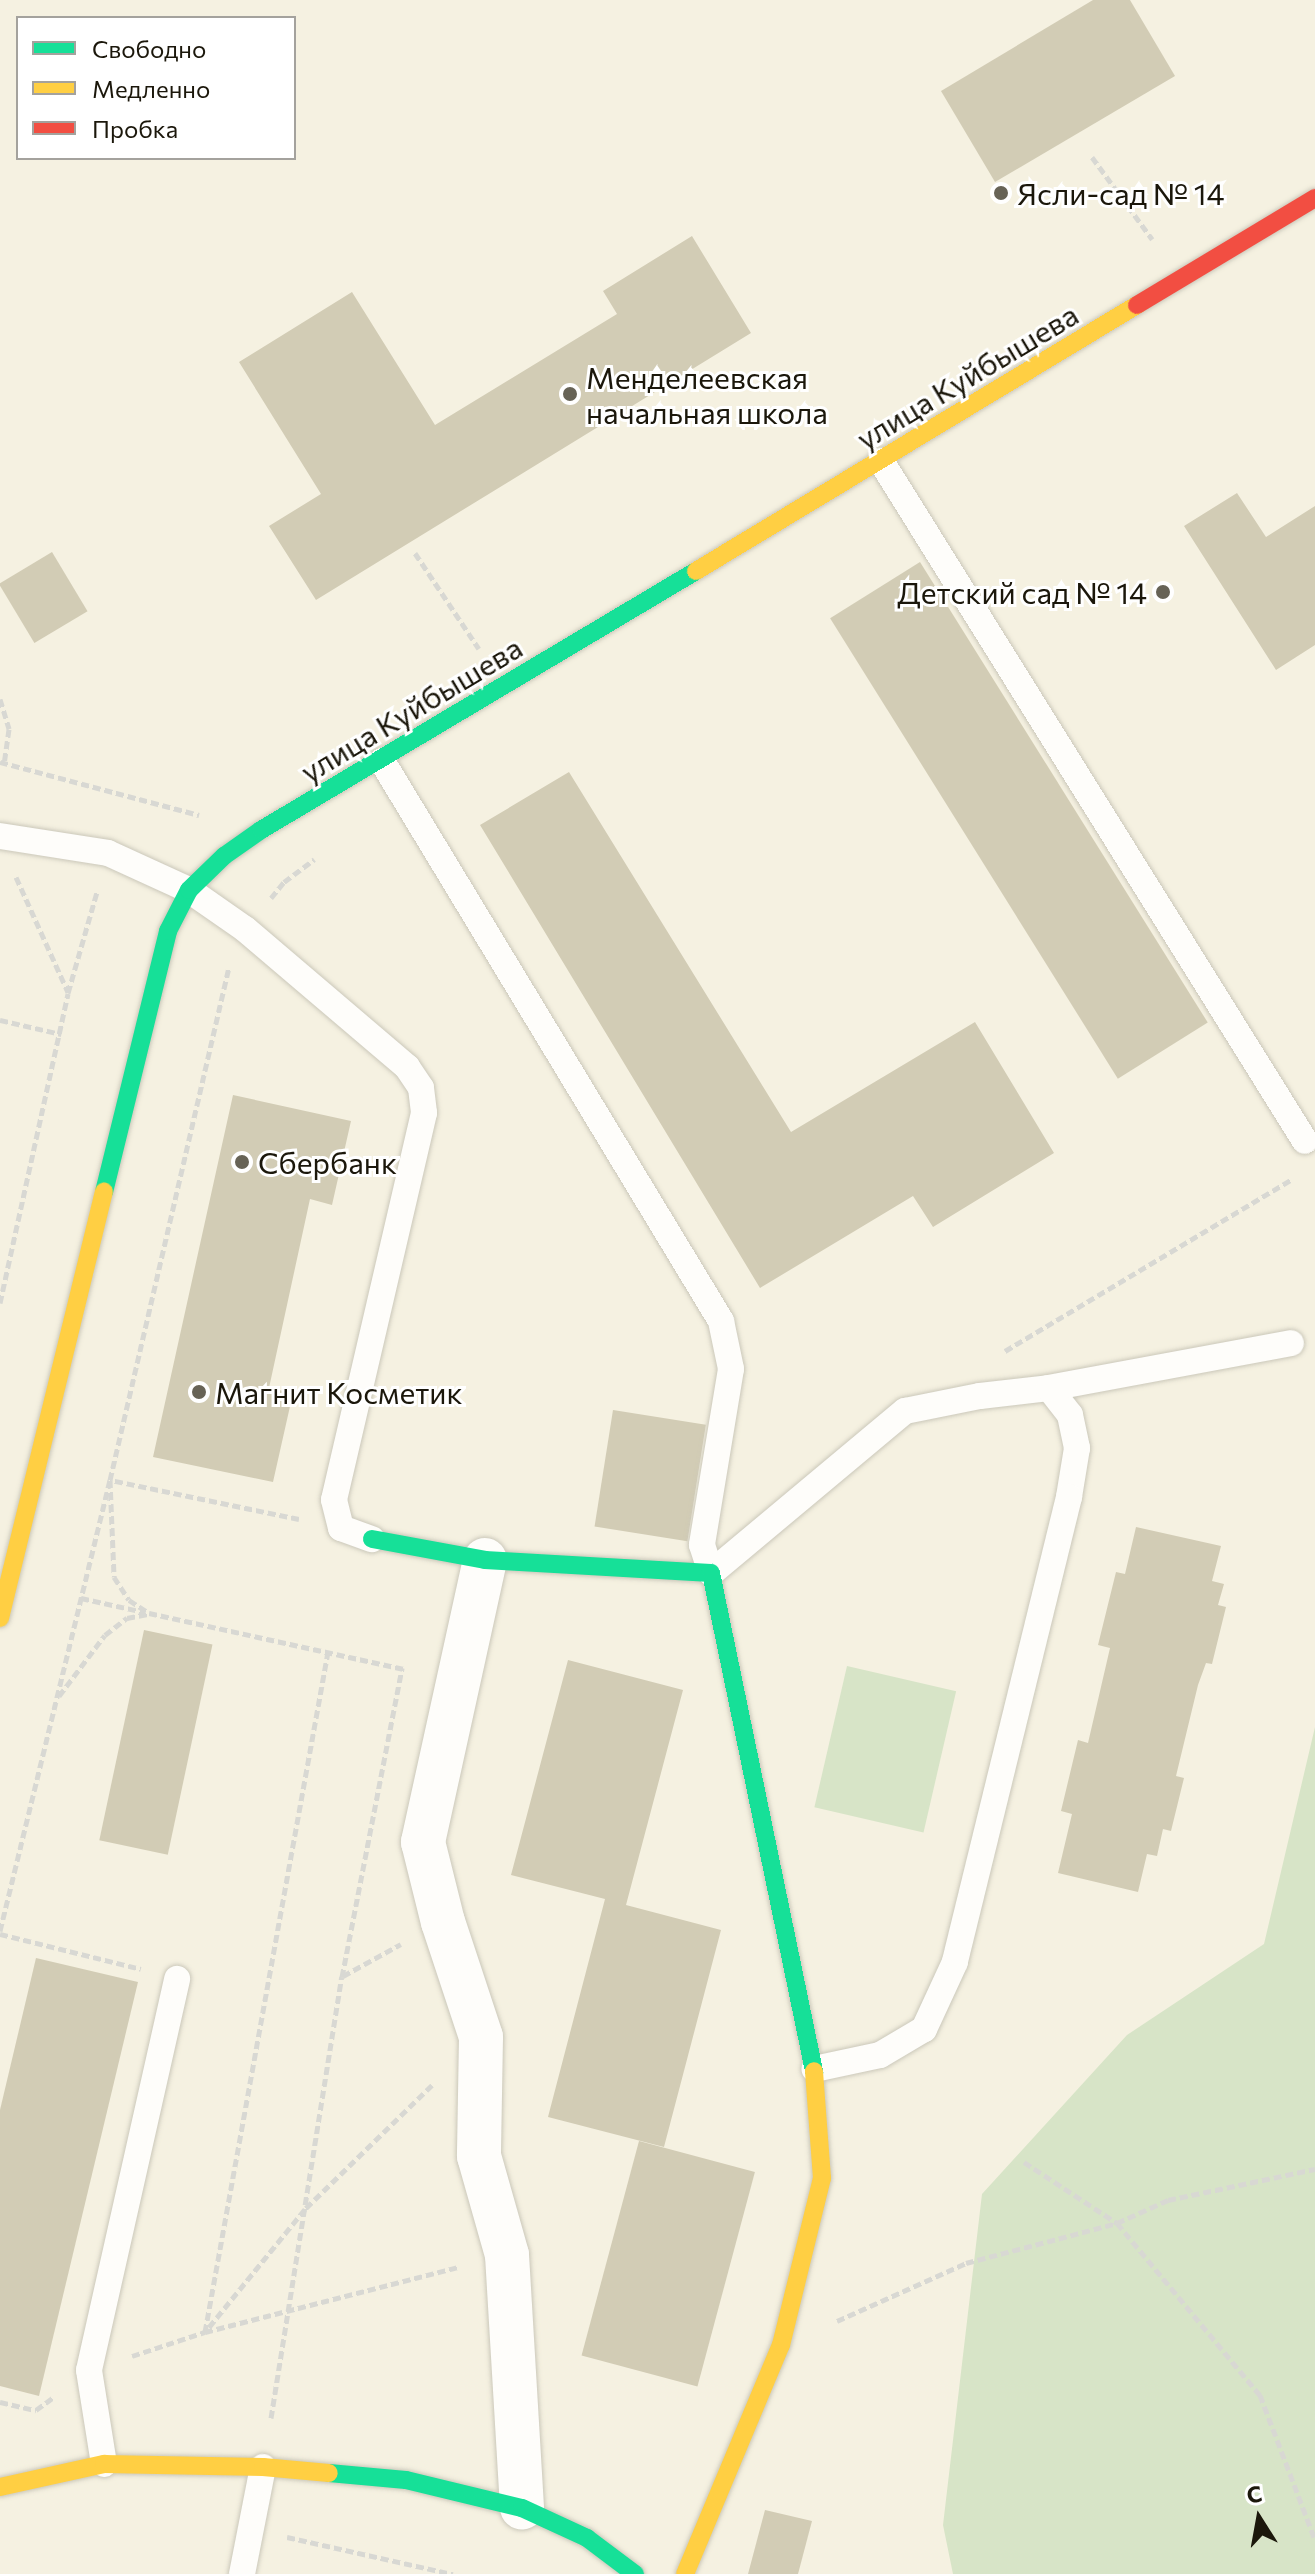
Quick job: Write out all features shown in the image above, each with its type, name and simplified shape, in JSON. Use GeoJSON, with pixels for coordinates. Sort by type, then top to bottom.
{"type":"FeatureCollection","features":[{"type":"Feature","properties":{"kind":"street","name":"улица Куйбышева"},"geometry":{"type":"LineString","coordinates":[[0,1618],[168,931],[189,890],[224,856],[261,830],[504,688],[1315,198]]}},
{"type":"Feature","properties":{"kind":"street"},"geometry":{"type":"LineString","coordinates":[[372,1539],[485,1560],[711,1573],[814,2069],[822,2178],[781,2345],[685,2574]]}},
{"type":"Feature","properties":{"kind":"street"},"geometry":{"type":"LineString","coordinates":[[485,1560],[423,1842],[443,1922],[481,2037],[479,2156],[507,2255],[522,2508]]}},
{"type":"Feature","properties":{"kind":"street"},"geometry":{"type":"LineString","coordinates":[[0,2487],[104,2464],[263,2467],[406,2480],[522,2508],[587,2538],[635,2574]]}},
{"type":"Feature","properties":{"kind":"lane"},"geometry":{"type":"LineString","coordinates":[[881,461],[1305,1141]]}},
{"type":"Feature","properties":{"kind":"lane"},"geometry":{"type":"LineString","coordinates":[[382,761],[721,1321],[731,1369],[702,1545],[711,1573],[905,1411],[1291,1343]]}},
{"type":"Feature","properties":{"kind":"lane"},"geometry":{"type":"LineString","coordinates":[[0,836],[108,853],[189,890],[245,929],[407,1067],[421,1088],[424,1113],[334,1500],[341,1528],[372,1539]]}},
{"type":"Feature","properties":{"kind":"lane"},"geometry":{"type":"LineString","coordinates":[[814,2069],[880,2055],[924,2029],[955,1962],[1069,1497],[1077,1448],[1070,1415],[1049,1388]]}},
{"type":"Feature","properties":{"kind":"lane"},"geometry":{"type":"LineString","coordinates":[[104,2464],[89,2370],[177,1979]]}},
{"type":"Feature","properties":{"kind":"lane"},"geometry":{"type":"LineString","coordinates":[[242,2574],[263,2467]]}},
{"type":"Feature","properties":{"kind":"path"},"geometry":{"type":"LineString","coordinates":[[415,553],[504,688]]}},
{"type":"Feature","properties":{"kind":"path"},"geometry":{"type":"LineString","coordinates":[[0,699],[9,729],[4,765]]}},
{"type":"Feature","properties":{"kind":"path"},"geometry":{"type":"LineString","coordinates":[[0,1303],[68,993],[108,853]]}},
{"type":"Feature","properties":{"kind":"path"},"geometry":{"type":"LineString","coordinates":[[12,868],[68,993]]}},
{"type":"Feature","properties":{"kind":"path"},"geometry":{"type":"LineString","coordinates":[[0,1020],[61,1034]]}},
{"type":"Feature","properties":{"kind":"path"},"geometry":{"type":"LineString","coordinates":[[1001,1354],[1301,1173]]}},
{"type":"Feature","properties":{"kind":"path"},"geometry":{"type":"LineString","coordinates":[[149,1613],[129,1600],[114,1577],[110,1480],[341,1528]]}},
{"type":"Feature","properties":{"kind":"path"},"geometry":{"type":"LineString","coordinates":[[81,1598],[459,1681]]}},
{"type":"Feature","properties":{"kind":"path"},"geometry":{"type":"LineString","coordinates":[[57,1698],[105,1635],[127,1618],[149,1613]]}},
{"type":"Feature","properties":{"kind":"path"},"geometry":{"type":"LineString","coordinates":[[205,2332],[328,1652]]}},
{"type":"Feature","properties":{"kind":"path"},"geometry":{"type":"LineString","coordinates":[[263,2467],[342,1977],[402,1668]]}},
{"type":"Feature","properties":{"kind":"path"},"geometry":{"type":"LineString","coordinates":[[342,1977],[443,1922]]}},
{"type":"Feature","properties":{"kind":"path"},"geometry":{"type":"LineString","coordinates":[[0,1934],[177,1979]]}},
{"type":"Feature","properties":{"kind":"path"},"geometry":{"type":"LineString","coordinates":[[205,2332],[305,2209],[481,2037]]}},
{"type":"Feature","properties":{"kind":"path"},"geometry":{"type":"LineString","coordinates":[[1024,2162],[1117,2223],[1260,2395],[1315,2540]]}},
{"type":"Feature","properties":{"kind":"path"},"geometry":{"type":"LineString","coordinates":[[781,2345],[966,2263],[1117,2223],[1168,2200],[1315,2169]]}},
{"type":"Feature","properties":{"kind":"path"},"geometry":{"type":"LineString","coordinates":[[0,2402],[36,2410],[89,2370],[289,2307],[507,2255]]}},
{"type":"Feature","properties":{"kind":"path"},"geometry":{"type":"LineString","coordinates":[[251,2529],[453,2574]]}},
{"type":"Feature","properties":{"kind":"green space"},"geometry":{"type":"Polygon","coordinates":[[[847,1666],[956,1691],[924,1832],[814,1807],[847,1666]]]}},
{"type":"Feature","properties":{"kind":"green space"},"geometry":{"type":"Polygon","coordinates":[[[1315,1727],[1315,2574],[953,2574],[943,2525],[982,2194],[1127,2035],[1264,1944],[1315,1727]]]}},
{"type":"Feature","properties":{"kind":"building"},"geometry":{"type":"Polygon","coordinates":[[[1093,0],[1130,0],[1175,76],[995,182],[941,91],[1093,0]]]}},
{"type":"Feature","properties":{"kind":"building","name":"Менделеевская начальная школа"},"geometry":{"type":"Polygon","coordinates":[[[692,236],[751,333],[316,600],[269,526],[321,494],[239,362],[352,292],[435,425],[617,314],[603,291],[692,236]]]}},
{"type":"Feature","properties":{"kind":"building"},"geometry":{"type":"Polygon","coordinates":[[[1237,493],[1266,537],[1315,506],[1315,645],[1276,670],[1184,526],[1237,493]]]}},
{"type":"Feature","properties":{"kind":"building"},"geometry":{"type":"Polygon","coordinates":[[[52,552],[88,611],[34,643],[0,583],[52,552]]]}},
{"type":"Feature","properties":{"kind":"building"},"geometry":{"type":"Polygon","coordinates":[[[920,562],[1208,1022],[1118,1079],[830,618],[920,562]]]}},
{"type":"Feature","properties":{"kind":"building"},"geometry":{"type":"Polygon","coordinates":[[[569,772],[791,1132],[975,1022],[1054,1153],[933,1227],[913,1196],[760,1288],[480,825],[569,772]]]}},
{"type":"Feature","properties":{"kind":"building"},"geometry":{"type":"Polygon","coordinates":[[[233,1095],[351,1121],[332,1205],[310,1199],[269,1388],[293,1393],[273,1482],[153,1457],[233,1095]]]}},
{"type":"Feature","properties":{"kind":"building"},"geometry":{"type":"Polygon","coordinates":[[[613,1410],[706,1425],[687,1541],[595,1527],[613,1410]]]}},
{"type":"Feature","properties":{"kind":"building"},"geometry":{"type":"Polygon","coordinates":[[[1136,1527],[1221,1546],[1212,1581],[1224,1584],[1218,1605],[1226,1607],[1212,1664],[1206,1663],[1198,1685],[1176,1776],[1184,1778],[1171,1831],[1163,1829],[1157,1856],[1147,1854],[1138,1892],[1058,1873],[1072,1814],[1061,1811],[1078,1740],[1088,1743],[1110,1648],[1098,1645],[1116,1572],[1125,1574],[1136,1527]]]}},
{"type":"Feature","properties":{"kind":"building"},"geometry":{"type":"Polygon","coordinates":[[[144,1630],[212,1645],[168,1855],[99,1840],[144,1630]]]}},
{"type":"Feature","properties":{"kind":"building"},"geometry":{"type":"Polygon","coordinates":[[[568,1660],[683,1690],[626,1905],[721,1930],[664,2147],[548,2117],[605,1899],[511,1875],[568,1660]]]}},
{"type":"Feature","properties":{"kind":"building"},"geometry":{"type":"Polygon","coordinates":[[[36,1958],[138,1982],[39,2396],[0,2386],[0,2110],[36,1958]]]}},
{"type":"Feature","properties":{"kind":"building"},"geometry":{"type":"Polygon","coordinates":[[[639,2141],[755,2172],[697,2386],[582,2355],[639,2141]]]}},
{"type":"Feature","properties":{"kind":"building"},"geometry":{"type":"Polygon","coordinates":[[[765,2510],[812,2521],[798,2574],[748,2574],[765,2510]]]}},
{"type":"Feature","properties":{"kind":"traffic: fast"},"geometry":{"type":"LineString","coordinates":[[104,1192],[168,931],[189,890],[224,856],[261,830],[696,571]]}},
{"type":"Feature","properties":{"kind":"traffic: fast"},"geometry":{"type":"LineString","coordinates":[[372,1539],[485,1560],[711,1573],[814,2071]]}},
{"type":"Feature","properties":{"kind":"traffic: fast"},"geometry":{"type":"LineString","coordinates":[[329,2473],[406,2480],[522,2508],[587,2538],[635,2574]]}},
{"type":"Feature","properties":{"kind":"traffic: slow"},"geometry":{"type":"LineString","coordinates":[[696,571],[1137,305]]}},
{"type":"Feature","properties":{"kind":"traffic: slow"},"geometry":{"type":"LineString","coordinates":[[0,1618],[104,1192]]}},
{"type":"Feature","properties":{"kind":"traffic: slow"},"geometry":{"type":"LineString","coordinates":[[685,2574],[781,2345],[822,2178],[814,2071]]}},
{"type":"Feature","properties":{"kind":"traffic: slow"},"geometry":{"type":"LineString","coordinates":[[0,2487],[104,2464],[263,2467],[329,2473]]}},
{"type":"Feature","properties":{"kind":"traffic: jam"},"geometry":{"type":"LineString","coordinates":[[1137,305],[1315,198]]}},
{"type":"Feature","properties":{"kind":"place","name":"Ясли-сад № 14"},"geometry":{"type":"Point","coordinates":[1001,193]}},
{"type":"Feature","properties":{"kind":"place","name":"Менделеевская начальная школа"},"geometry":{"type":"Point","coordinates":[570,394]}},
{"type":"Feature","properties":{"kind":"place","name":"Детский сад № 14"},"geometry":{"type":"Point","coordinates":[1163,592]}},
{"type":"Feature","properties":{"kind":"place","name":"Сбербанк"},"geometry":{"type":"Point","coordinates":[242,1162]}},
{"type":"Feature","properties":{"kind":"place","name":"Магнит Косметик"},"geometry":{"type":"Point","coordinates":[199,1392]}}]}
